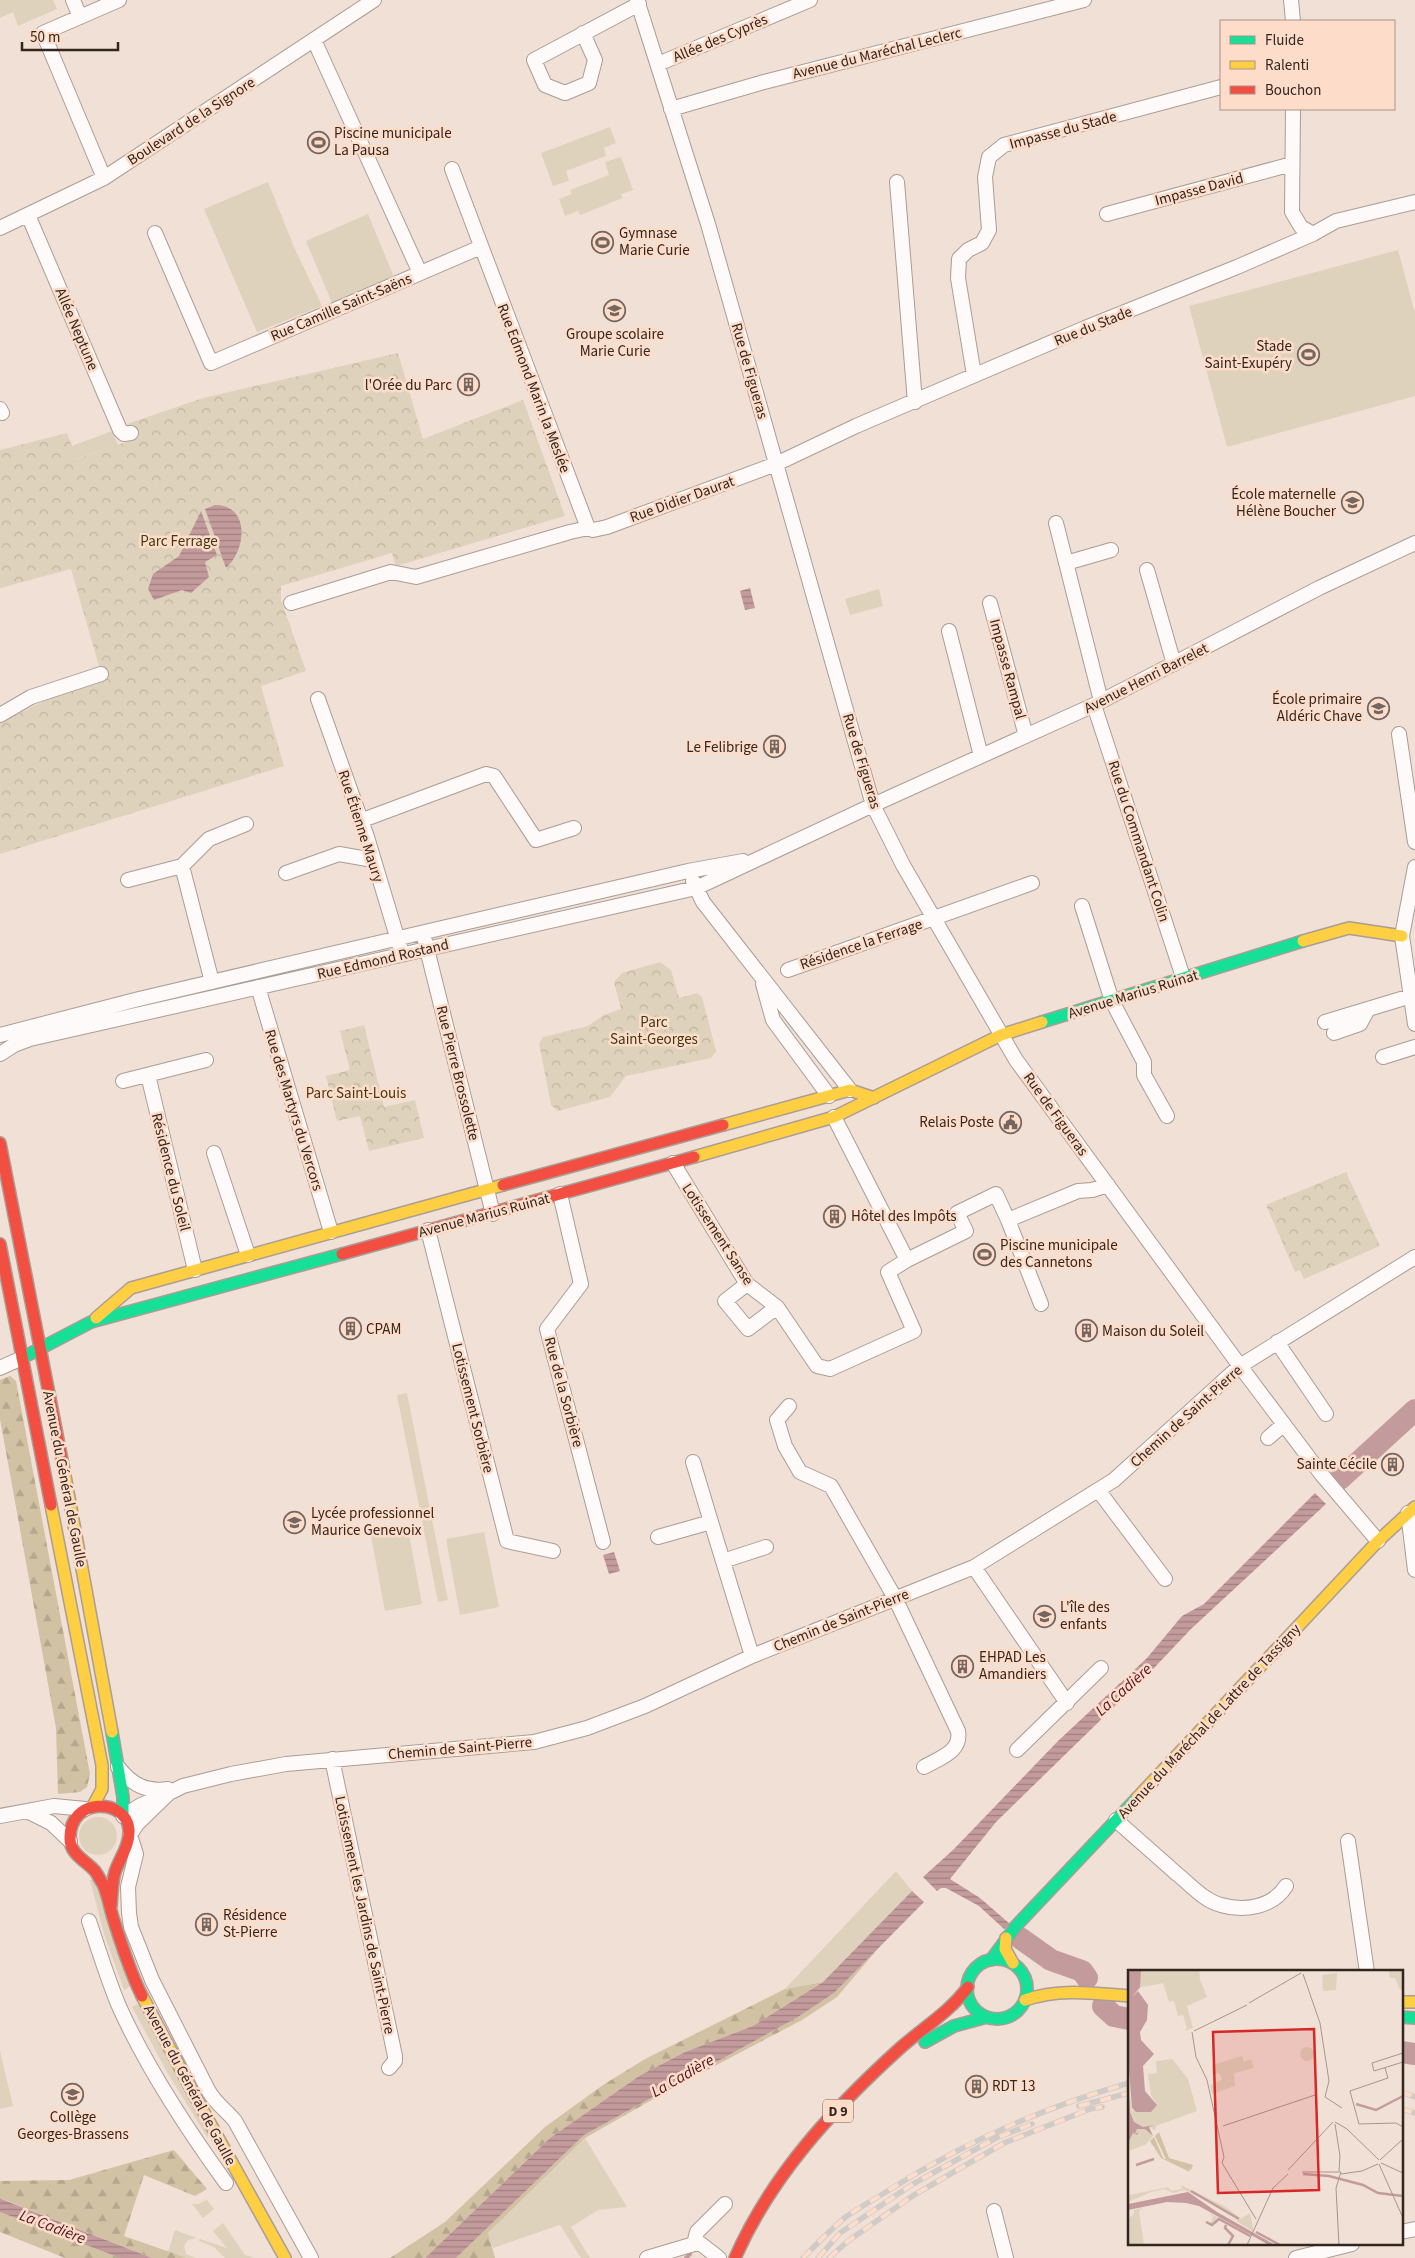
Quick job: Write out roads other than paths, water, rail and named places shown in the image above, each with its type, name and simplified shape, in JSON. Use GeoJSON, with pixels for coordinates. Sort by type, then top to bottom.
{"type":"FeatureCollection","features":[{"type":"Feature","properties":{"kind":"street"},"geometry":{"type":"LineString","coordinates":[[73,0],[80,17]]}},
{"type":"Feature","properties":{"kind":"street"},"geometry":{"type":"LineString","coordinates":[[104,178],[43,33],[119,0]]}},
{"type":"Feature","properties":{"kind":"street","name":"Boulevard de la Signore"},"geometry":{"type":"LineString","coordinates":[[0,228],[104,178],[314,40],[356,5],[374,0]]}},
{"type":"Feature","properties":{"kind":"street"},"geometry":{"type":"LineString","coordinates":[[1291,0],[1293,20]]}},
{"type":"Feature","properties":{"kind":"street","name":"Allée des Cyprès"},"geometry":{"type":"LineString","coordinates":[[658,64],[803,1]]}},
{"type":"Feature","properties":{"kind":"street","name":"Avenue du Maréchal Leclerc"},"geometry":{"type":"LineString","coordinates":[[672,109],[764,82],[1074,1]]}},
{"type":"Feature","properties":{"kind":"street"},"geometry":{"type":"LineString","coordinates":[[583,33],[595,60],[589,83],[565,93],[545,85],[534,60],[638,2]]}},
{"type":"Feature","properties":{"kind":"street","name":"Rue de Figueras"},"geometry":{"type":"LineString","coordinates":[[638,2],[708,224],[873,805],[903,865],[1001,1036],[1240,1366],[1322,1475],[1378,1542]]}},
{"type":"Feature","properties":{"kind":"street","name":"Rue Camille Saint-Saëns"},"geometry":{"type":"LineString","coordinates":[[155,233],[211,363],[420,273],[314,40]]}},
{"type":"Feature","properties":{"kind":"street","name":"Impasse du Stade"},"geometry":{"type":"LineString","coordinates":[[974,375],[958,278],[959,260],[968,250],[982,243],[989,230],[985,177],[989,157],[1004,145],[1220,87]]}},
{"type":"Feature","properties":{"kind":"street"},"geometry":{"type":"LineString","coordinates":[[1293,110],[1292,212],[1301,227],[1313,234]]}},
{"type":"Feature","properties":{"kind":"street","name":"Impasse David"},"geometry":{"type":"LineString","coordinates":[[1107,214],[1292,164]]}},
{"type":"Feature","properties":{"kind":"street","name":"Rue Edmond Marin la Meslée"},"geometry":{"type":"LineString","coordinates":[[452,169],[588,528]]}},
{"type":"Feature","properties":{"kind":"street"},"geometry":{"type":"LineString","coordinates":[[897,182],[915,402]]}},
{"type":"Feature","properties":{"kind":"street","name":"Rue du Stade"},"geometry":{"type":"LineString","coordinates":[[776,464],[856,426],[974,375],[1313,234],[1336,222],[1415,202]]}},
{"type":"Feature","properties":{"kind":"street","name":"Allée Neptune"},"geometry":{"type":"LineString","coordinates":[[28,215],[120,430],[124,434],[131,433]]}},
{"type":"Feature","properties":{"kind":"street"},"geometry":{"type":"LineString","coordinates":[[420,273],[481,247]]}},
{"type":"Feature","properties":{"kind":"street","name":"Rue Didier Daurat"},"geometry":{"type":"LineString","coordinates":[[291,602],[391,572],[416,576],[588,528],[593,530],[602,529],[776,464]]}},
{"type":"Feature","properties":{"kind":"street","name":"Rue du Commandant Colin"},"geometry":{"type":"LineString","coordinates":[[1056,523],[1098,703],[1183,977]]}},
{"type":"Feature","properties":{"kind":"street","name":"Avenue Henri Barrelet"},"geometry":{"type":"LineString","coordinates":[[873,805],[1098,703],[1319,588],[1415,544]]}},
{"type":"Feature","properties":{"kind":"street"},"geometry":{"type":"LineString","coordinates":[[1066,563],[1111,550]]}},
{"type":"Feature","properties":{"kind":"street"},"geometry":{"type":"LineString","coordinates":[[1148,570],[1174,664]]}},
{"type":"Feature","properties":{"kind":"street","name":"Impasse Rampal"},"geometry":{"type":"LineString","coordinates":[[990,603],[1026,736]]}},
{"type":"Feature","properties":{"kind":"street"},"geometry":{"type":"LineString","coordinates":[[949,632],[981,756]]}},
{"type":"Feature","properties":{"kind":"street"},"geometry":{"type":"LineString","coordinates":[[0,715],[31,697],[102,674]]}},
{"type":"Feature","properties":{"kind":"street","name":"Rue Étienne Maury"},"geometry":{"type":"LineString","coordinates":[[318,699],[374,860],[402,955]]}},
{"type":"Feature","properties":{"kind":"street"},"geometry":{"type":"LineString","coordinates":[[1399,734],[1409,759],[1415,842]]}},
{"type":"Feature","properties":{"kind":"street"},"geometry":{"type":"LineString","coordinates":[[360,821],[486,774],[494,776],[536,840],[574,828]]}},
{"type":"Feature","properties":{"kind":"street","name":"Rue Edmond Rostand"},"geometry":{"type":"LineString","coordinates":[[0,1054],[14,1045],[30,1039],[696,888],[764,858],[873,805]]}},
{"type":"Feature","properties":{"kind":"street"},"geometry":{"type":"LineString","coordinates":[[128,880],[182,866],[209,839],[246,824]]}},
{"type":"Feature","properties":{"kind":"street"},"geometry":{"type":"LineString","coordinates":[[286,873],[339,854],[374,860]]}},
{"type":"Feature","properties":{"kind":"street","name":"Rue Edmond Rostand"},"geometry":{"type":"LineString","coordinates":[[0,1035],[212,982],[688,871],[764,858]]}},
{"type":"Feature","properties":{"kind":"street"},"geometry":{"type":"LineString","coordinates":[[182,866],[212,982]]}},
{"type":"Feature","properties":{"kind":"street"},"geometry":{"type":"LineString","coordinates":[[1415,867],[1408,937],[1411,996],[1415,1024]]}},
{"type":"Feature","properties":{"kind":"street"},"geometry":{"type":"LineString","coordinates":[[688,871],[703,902],[850,1090],[874,1098]]}},
{"type":"Feature","properties":{"kind":"street","name":"Résidence la Ferrage"},"geometry":{"type":"LineString","coordinates":[[788,970],[1032,883]]}},
{"type":"Feature","properties":{"kind":"street"},"geometry":{"type":"LineString","coordinates":[[1082,906],[1112,1001],[1144,1062],[1144,1075],[1167,1116]]}},
{"type":"Feature","properties":{"kind":"street","name":"Avenue Marius Ruinat"},"geometry":{"type":"LineString","coordinates":[[22,1358],[91,1322],[493,1214],[834,1117],[1001,1036],[1183,977],[1349,928],[1408,937]]}},
{"type":"Feature","properties":{"kind":"street","name":"Rue Pierre Brossolette"},"geometry":{"type":"LineString","coordinates":[[422,933],[493,1214]]}},
{"type":"Feature","properties":{"kind":"street"},"geometry":{"type":"LineString","coordinates":[[761,976],[774,1020],[828,1096]]}},
{"type":"Feature","properties":{"kind":"street","name":"Rue des Martyrs du Vercors"},"geometry":{"type":"LineString","coordinates":[[258,988],[330,1232]]}},
{"type":"Feature","properties":{"kind":"street"},"geometry":{"type":"LineString","coordinates":[[1325,1022],[1411,996]]}},
{"type":"Feature","properties":{"kind":"street"},"geometry":{"type":"LineString","coordinates":[[1334,1033],[1360,1024],[1368,1009]]}},
{"type":"Feature","properties":{"kind":"street"},"geometry":{"type":"LineString","coordinates":[[1383,1057],[1415,1047]]}},
{"type":"Feature","properties":{"kind":"street"},"geometry":{"type":"LineString","coordinates":[[123,1081],[206,1060]]}},
{"type":"Feature","properties":{"kind":"street","name":"Résidence du Soleil"},"geometry":{"type":"LineString","coordinates":[[148,1074],[195,1270]]}},
{"type":"Feature","properties":{"kind":"street","name":"Avenue Marius Ruinat"},"geometry":{"type":"LineString","coordinates":[[91,1322],[131,1288],[850,1090]]}},
{"type":"Feature","properties":{"kind":"street"},"geometry":{"type":"LineString","coordinates":[[834,1117],[907,1260],[966,1231],[957,1212],[996,1194],[1041,1304]]}},
{"type":"Feature","properties":{"kind":"street","name":"Avenue du Général de Gaulle"},"geometry":{"type":"LineString","coordinates":[[0,1143],[85,1581],[123,1797],[123,1816],[129,1827],[136,1854],[128,1887],[129,1913],[138,1948],[152,1980],[214,2101],[227,2111],[235,2121],[311,2258]]}},
{"type":"Feature","properties":{"kind":"street"},"geometry":{"type":"LineString","coordinates":[[214,1153],[248,1255]]}},
{"type":"Feature","properties":{"kind":"street","name":"Lotissement Sanse"},"geometry":{"type":"LineString","coordinates":[[673,1163],[747,1284],[776,1307],[817,1366],[830,1369],[914,1332],[888,1272],[907,1260]]}},
{"type":"Feature","properties":{"kind":"street"},"geometry":{"type":"LineString","coordinates":[[1008,1220],[1078,1191],[1092,1190],[1108,1185]]}},
{"type":"Feature","properties":{"kind":"street","name":"Rue de la Sorbière"},"geometry":{"type":"LineString","coordinates":[[560,1194],[582,1284],[547,1329],[603,1542]]}},
{"type":"Feature","properties":{"kind":"street","name":"Lotissement Sorbière"},"geometry":{"type":"LineString","coordinates":[[428,1230],[507,1541],[553,1551]]}},
{"type":"Feature","properties":{"kind":"street","name":"Avenue du Général de Gaulle"},"geometry":{"type":"LineString","coordinates":[[0,1244],[101,1758],[104,1786],[101,1795],[89,1808],[74,1819],[70,1841],[79,1857],[96,1872],[111,1906],[121,1944],[137,1986],[196,2098],[285,2258]]}},
{"type":"Feature","properties":{"kind":"street","name":"Chemin de Saint-Pierre"},"geometry":{"type":"LineString","coordinates":[[118,1767],[132,1783],[151,1790],[184,1786],[276,1766],[332,1759],[538,1742],[587,1728],[645,1706],[752,1656],[974,1567],[1114,1480],[1240,1366],[1415,1257]]}},
{"type":"Feature","properties":{"kind":"street"},"geometry":{"type":"LineString","coordinates":[[747,1284],[725,1301],[748,1329],[776,1307]]}},
{"type":"Feature","properties":{"kind":"street"},"geometry":{"type":"LineString","coordinates":[[1277,1342],[1326,1414]]}},
{"type":"Feature","properties":{"kind":"street"},"geometry":{"type":"LineString","coordinates":[[0,1368],[22,1358]]}},
{"type":"Feature","properties":{"kind":"street"},"geometry":{"type":"LineString","coordinates":[[789,1406],[777,1420],[785,1446],[800,1472],[831,1486],[895,1598],[959,1735],[955,1749],[924,1767]]}},
{"type":"Feature","properties":{"kind":"street"},"geometry":{"type":"LineString","coordinates":[[1268,1438],[1284,1424]]}},
{"type":"Feature","properties":{"kind":"street"},"geometry":{"type":"LineString","coordinates":[[693,1462],[752,1656]]}},
{"type":"Feature","properties":{"kind":"street"},"geometry":{"type":"LineString","coordinates":[[1098,1490],[1165,1579]]}},
{"type":"Feature","properties":{"kind":"street"},"geometry":{"type":"LineString","coordinates":[[1412,1510],[1415,1570]]}},
{"type":"Feature","properties":{"kind":"street","name":"Avenue du Maréchal de Lattre de Tassigny"},"geometry":{"type":"LineString","coordinates":[[991,1960],[1016,1926],[1378,1542],[1412,1510]]}},
{"type":"Feature","properties":{"kind":"street"},"geometry":{"type":"LineString","coordinates":[[658,1537],[711,1522]]}},
{"type":"Feature","properties":{"kind":"street"},"geometry":{"type":"LineString","coordinates":[[723,1561],[766,1547]]}},
{"type":"Feature","properties":{"kind":"street"},"geometry":{"type":"LineString","coordinates":[[974,1567],[1067,1703]]}},
{"type":"Feature","properties":{"kind":"street"},"geometry":{"type":"LineString","coordinates":[[1017,1750],[1101,1668]]}},
{"type":"Feature","properties":{"kind":"street","name":"Lotissement les Jardins de Saint-Pierre"},"geometry":{"type":"LineString","coordinates":[[332,1759],[395,2056],[395,2061],[389,2068]]}},
{"type":"Feature","properties":{"kind":"street","name":"Chemin de Saint-Pierre"},"geometry":{"type":"LineString","coordinates":[[123,1816],[141,1805],[184,1786]]}},
{"type":"Feature","properties":{"kind":"street","name":"Chemin de Saint-Pierre"},"geometry":{"type":"LineString","coordinates":[[130,1835],[137,1824],[169,1793]]}},
{"type":"Feature","properties":{"kind":"street"},"geometry":{"type":"LineString","coordinates":[[0,1816],[54,1806],[109,1807],[123,1816]]}},
{"type":"Feature","properties":{"kind":"street"},"geometry":{"type":"LineString","coordinates":[[27,1811],[59,1828],[70,1841]]}},
{"type":"Feature","properties":{"kind":"street"},"geometry":{"type":"LineString","coordinates":[[1116,1820],[1202,1895],[1220,1905],[1243,1908],[1266,1904],[1280,1896],[1286,1886]]}},
{"type":"Feature","properties":{"kind":"street","name":"Avenue du Général de Gaulle"},"geometry":{"type":"LineString","coordinates":[[111,1906],[114,1872],[120,1857],[126,1850],[130,1835]]}},
{"type":"Feature","properties":{"kind":"street"},"geometry":{"type":"LineString","coordinates":[[1348,1841],[1368,1970]]}},
{"type":"Feature","properties":{"kind":"street"},"geometry":{"type":"LineString","coordinates":[[87,1863],[105,1865],[120,1857]]}},
{"type":"Feature","properties":{"kind":"street"},"geometry":{"type":"LineString","coordinates":[[89,1921],[118,2003],[142,2051],[198,2144],[226,2183]]}},
{"type":"Feature","properties":{"kind":"street"},"geometry":{"type":"LineString","coordinates":[[1006,1938],[1005,1949],[1013,1963],[1024,1974],[1040,1978]]}},
{"type":"Feature","properties":{"kind":"street"},"geometry":{"type":"LineString","coordinates":[[1013,1963],[998,1959],[991,1960],[975,1969],[968,1987],[972,2004],[980,2013],[987,2017],[1000,2019],[1010,2016],[1019,2010],[1025,2000],[1027,1990],[1024,1974]]}},
{"type":"Feature","properties":{"kind":"street"},"geometry":{"type":"LineString","coordinates":[[1055,1982],[1127,1996]]}},
{"type":"Feature","properties":{"kind":"street","name":"D 9"},"geometry":{"type":"LineString","coordinates":[[735,2258],[758,2210],[781,2176],[807,2145],[879,2068],[915,2034],[959,2001],[968,1987]]}},
{"type":"Feature","properties":{"kind":"street"},"geometry":{"type":"LineString","coordinates":[[1025,2000],[1036,1995],[1055,1992],[1127,1996]]}},
{"type":"Feature","properties":{"kind":"street"},"geometry":{"type":"LineString","coordinates":[[1402,2002],[1415,2002]]}},
{"type":"Feature","properties":{"kind":"street","name":"D 9"},"geometry":{"type":"LineString","coordinates":[[746,2258],[771,2210],[815,2148],[841,2120],[902,2059],[925,2042],[948,2027],[968,2019],[987,2017]]}},
{"type":"Feature","properties":{"kind":"street"},"geometry":{"type":"LineString","coordinates":[[1402,2017],[1415,2018]]}},
{"type":"Feature","properties":{"kind":"street"},"geometry":{"type":"LineString","coordinates":[[694,2244],[697,2232],[725,2204]]}},
{"type":"Feature","properties":{"kind":"street"},"geometry":{"type":"LineString","coordinates":[[994,2211],[1006,2258]]}},
{"type":"Feature","properties":{"kind":"street"},"geometry":{"type":"LineString","coordinates":[[1402,2232],[1415,2229]]}},
{"type":"Feature","properties":{"kind":"street"},"geometry":{"type":"LineString","coordinates":[[647,2258],[694,2244],[701,2244],[711,2256]]}},
{"type":"Feature","properties":{"kind":"street"},"geometry":{"type":"LineString","coordinates":[[1296,2258],[1344,2246]]}},
{"type":"Feature","properties":{"kind":"water"},"geometry":{"type":"Polygon","coordinates":[[[215,505],[227,507],[235,512],[240,520],[242,530],[238,551],[226,568],[205,509],[215,505]]]}},
{"type":"Feature","properties":{"kind":"water"},"geometry":{"type":"Polygon","coordinates":[[[201,511],[217,555],[205,562],[209,577],[191,593],[182,590],[154,600],[148,589],[153,574],[179,556],[201,511]]]}},
{"type":"Feature","properties":{"kind":"water"},"geometry":{"type":"Polygon","coordinates":[[[750,588],[755,608],[745,610],[740,591],[750,588]]]}},
{"type":"Feature","properties":{"kind":"water"},"geometry":{"type":"Polygon","coordinates":[[[1315,1493],[1326,1504],[1191,1629],[1155,1667],[996,1822],[950,1879],[980,1898],[1010,1924],[1004,1929],[979,1906],[946,1888],[941,1888],[937,1891],[923,1877],[954,1849],[1058,1741],[1147,1658],[1182,1616],[1204,1604],[1315,1493]]]}},
{"type":"Feature","properties":{"kind":"water"},"geometry":{"type":"Polygon","coordinates":[[[614,1552],[620,1571],[609,1574],[603,1555],[614,1552]]]}},
{"type":"Feature","properties":{"kind":"water"},"geometry":{"type":"Polygon","coordinates":[[[912,1891],[924,1902],[834,1993],[798,2017],[584,2135],[456,2258],[425,2258],[550,2138],[639,2076],[685,2052],[753,2026],[823,1982],[912,1891]]]}},
{"type":"Feature","properties":{"kind":"water"},"geometry":{"type":"Polygon","coordinates":[[[0,2198],[152,2258],[120,2258],[0,2212],[0,2198]]]}},
{"type":"Feature","properties":{"kind":"waterway","name":"La Cadière"},"geometry":{"type":"LineString","coordinates":[[1340,1479],[1415,1410]]}},
{"type":"Feature","properties":{"kind":"waterway"},"geometry":{"type":"LineString","coordinates":[[1020,1938],[1051,1960],[1082,1971],[1087,1978]]}},
{"type":"Feature","properties":{"kind":"waterway"},"geometry":{"type":"LineString","coordinates":[[1103,2006],[1114,2016],[1128,2019]]}},
{"type":"Feature","properties":{"kind":"waterway"},"geometry":{"type":"LineString","coordinates":[[1402,2052],[1415,2054]]}},
{"type":"Feature","properties":{"kind":"waterway"},"geometry":{"type":"LineString","coordinates":[[686,2258],[690,2254]]}},
{"type":"Feature","properties":{"kind":"railway"},"geometry":{"type":"LineString","coordinates":[[803,2258],[847,2216],[944,2158],[1003,2128],[1065,2104],[1128,2083]]}},
{"type":"Feature","properties":{"kind":"railway"},"geometry":{"type":"LineString","coordinates":[[1402,2092],[1415,2097]]}},
{"type":"Feature","properties":{"kind":"railway"},"geometry":{"type":"LineString","coordinates":[[1079,2106],[1128,2093]]}},
{"type":"Feature","properties":{"kind":"railway"},"geometry":{"type":"LineString","coordinates":[[829,2258],[848,2241],[914,2195],[1004,2143],[1090,2109],[1102,2107]]}},
{"type":"Feature","properties":{"kind":"railway"},"geometry":{"type":"LineString","coordinates":[[1402,2109],[1415,2113]]}},
{"type":"Feature","properties":{"kind":"railway"},"geometry":{"type":"LineString","coordinates":[[818,2258],[840,2233],[913,2184],[996,2138],[1032,2124]]}},
{"type":"Feature","properties":{"kind":"place","name":"Piscine municipale La Pausa"},"geometry":{"type":"Point","coordinates":[318,142]}},
{"type":"Feature","properties":{"kind":"place","name":"Gymnase Marie Curie"},"geometry":{"type":"Point","coordinates":[603,242]}},
{"type":"Feature","properties":{"kind":"place","name":"Groupe scolaire Marie Curie"},"geometry":{"type":"Point","coordinates":[615,311]}},
{"type":"Feature","properties":{"kind":"place","name":"Stade Saint-Exupéry"},"geometry":{"type":"Point","coordinates":[1308,355]}},
{"type":"Feature","properties":{"kind":"place","name":"l'Orée du Parc"},"geometry":{"type":"Point","coordinates":[468,385]}},
{"type":"Feature","properties":{"kind":"place","name":"École maternelle Hélène Boucher"},"geometry":{"type":"Point","coordinates":[1352,503]}},
{"type":"Feature","properties":{"kind":"place","name":"École primaire Aldéric Chave"},"geometry":{"type":"Point","coordinates":[1378,708]}},
{"type":"Feature","properties":{"kind":"place","name":"Le Felibrige"},"geometry":{"type":"Point","coordinates":[774,747]}},
{"type":"Feature","properties":{"kind":"place","name":"Relais Poste"},"geometry":{"type":"Point","coordinates":[1010,1122]}},
{"type":"Feature","properties":{"kind":"place","name":"Hôtel des Impôts"},"geometry":{"type":"Point","coordinates":[835,1216]}},
{"type":"Feature","properties":{"kind":"place","name":"Piscine municipale des Cannetons"},"geometry":{"type":"Point","coordinates":[984,1254]}},
{"type":"Feature","properties":{"kind":"place","name":"CPAM"},"geometry":{"type":"Point","coordinates":[350,1329]}},
{"type":"Feature","properties":{"kind":"place","name":"Maison du Soleil"},"geometry":{"type":"Point","coordinates":[1086,1331]}},
{"type":"Feature","properties":{"kind":"place","name":"Sainte Cécile"},"geometry":{"type":"Point","coordinates":[1393,1464]}},
{"type":"Feature","properties":{"kind":"place","name":"Lycée professionnel Maurice Genevoix"},"geometry":{"type":"Point","coordinates":[295,1522]}},
{"type":"Feature","properties":{"kind":"place","name":"L'île des enfants"},"geometry":{"type":"Point","coordinates":[1044,1616]}},
{"type":"Feature","properties":{"kind":"place","name":"EHPAD Les Amandiers"},"geometry":{"type":"Point","coordinates":[963,1666]}},
{"type":"Feature","properties":{"kind":"place","name":"Résidence St-Pierre"},"geometry":{"type":"Point","coordinates":[207,1924]}},
{"type":"Feature","properties":{"kind":"place","name":"RDT 13"},"geometry":{"type":"Point","coordinates":[976,2086]}},
{"type":"Feature","properties":{"kind":"place","name":"Collège Georges-Brassens"},"geometry":{"type":"Point","coordinates":[73,2094]}},
{"type":"Feature","properties":{"kind":"park label","name":"Parc Ferrage"},"geometry":{"type":"Point","coordinates":[179,541]}},
{"type":"Feature","properties":{"kind":"park label","name":"Parc Saint-Georges"},"geometry":{"type":"Point","coordinates":[654,1030]}},
{"type":"Feature","properties":{"kind":"park label","name":"Parc Saint-Louis"},"geometry":{"type":"Point","coordinates":[356,1093]}}]}
